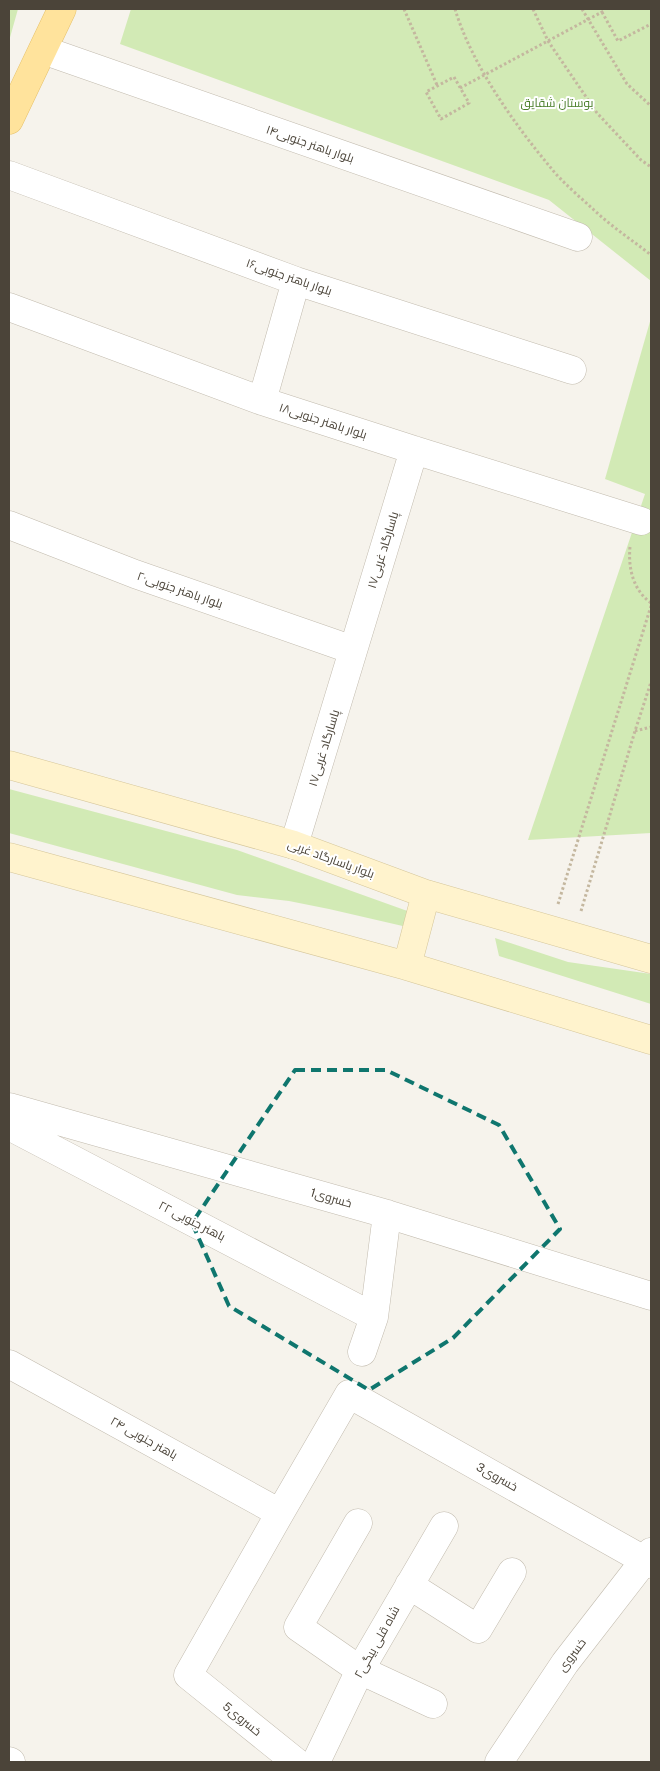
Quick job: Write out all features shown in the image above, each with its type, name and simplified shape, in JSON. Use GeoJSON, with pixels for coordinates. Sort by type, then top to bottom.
{"type":"FeatureCollection","features":[{"type":"Feature","properties":{"kind":"main road"},"geometry":{"type":"LineString","coordinates":[[9,120],[62,9]]}},
{"type":"Feature","properties":{"kind":"main road","name":"بلوار پاسارگاد غربی"},"geometry":{"type":"LineString","coordinates":[[9,765],[294,845],[426,894],[651,959]]}},
{"type":"Feature","properties":{"kind":"main road"},"geometry":{"type":"LineString","coordinates":[[9,857],[406,966],[651,1040]]}},
{"type":"Feature","properties":{"kind":"main road"},"geometry":{"type":"LineString","coordinates":[[406,966],[426,894]]}},
{"type":"Feature","properties":{"kind":"street","name":"بلوار باهنر جنوبی۱۴"},"geometry":{"type":"LineString","coordinates":[[43,50],[578,237]]}},
{"type":"Feature","properties":{"kind":"street","name":"بلوار باهنر جنوبی۱۶"},"geometry":{"type":"LineString","coordinates":[[9,175],[296,281],[572,370]]}},
{"type":"Feature","properties":{"kind":"street"},"geometry":{"type":"LineString","coordinates":[[262,401],[296,281]]}},
{"type":"Feature","properties":{"kind":"street","name":"۱۸بلوار باهنر جنوبی"},"geometry":{"type":"LineString","coordinates":[[9,307],[262,401],[641,521]]}},
{"type":"Feature","properties":{"kind":"street","name":"۱۷پاسارگاد غربی"},"geometry":{"type":"LineString","coordinates":[[353,650],[414,450]]}},
{"type":"Feature","properties":{"kind":"street","name":"بلوار باهنر جنوبی۲۰"},"geometry":{"type":"LineString","coordinates":[[9,525],[135,574],[353,650]]}},
{"type":"Feature","properties":{"kind":"street","name":"پاسارگاد غربی۱۷"},"geometry":{"type":"LineString","coordinates":[[294,845],[353,650]]}},
{"type":"Feature","properties":{"kind":"street","name":"خسروى1"},"geometry":{"type":"LineString","coordinates":[[9,1106],[387,1214],[651,1296]]}},
{"type":"Feature","properties":{"kind":"street","name":"۲۲ باهنر جنوبی"},"geometry":{"type":"LineString","coordinates":[[9,1126],[374,1316]]}},
{"type":"Feature","properties":{"kind":"street"},"geometry":{"type":"LineString","coordinates":[[362,1352],[374,1316],[387,1214]]}},
{"type":"Feature","properties":{"kind":"street","name":"۲۴ باهنر جنوبی"},"geometry":{"type":"LineString","coordinates":[[9,1364],[280,1513]]}},
{"type":"Feature","properties":{"kind":"street","name":"3خسروى"},"geometry":{"type":"LineString","coordinates":[[280,1513],[349,1394],[649,1559]]}},
{"type":"Feature","properties":{"kind":"street","name":"خسروى5"},"geometry":{"type":"LineString","coordinates":[[280,1513],[188,1675],[296,1762]]}},
{"type":"Feature","properties":{"kind":"street"},"geometry":{"type":"LineString","coordinates":[[358,1523],[298,1627],[360,1670],[433,1704]]}},
{"type":"Feature","properties":{"kind":"street","name":"شاه قلی بیگی۲"},"geometry":{"type":"LineString","coordinates":[[316,1762],[360,1670],[444,1526]]}},
{"type":"Feature","properties":{"kind":"street","name":"خسروى"},"geometry":{"type":"LineString","coordinates":[[500,1762],[565,1662],[649,1559]]}},
{"type":"Feature","properties":{"kind":"street"},"geometry":{"type":"LineString","coordinates":[[409,1585],[478,1629],[512,1572]]}},
{"type":"Feature","properties":{"kind":"path"},"geometry":{"type":"LineString","coordinates":[[404,9],[437,85]]}},
{"type":"Feature","properties":{"kind":"path"},"geometry":{"type":"LineString","coordinates":[[456,9],[462,31],[485,74],[510,113],[551,169],[596,212],[651,255]]}},
{"type":"Feature","properties":{"kind":"path"},"geometry":{"type":"LineString","coordinates":[[533,9],[548,41],[597,113],[641,160],[651,167]]}},
{"type":"Feature","properties":{"kind":"path"},"geometry":{"type":"LineString","coordinates":[[582,9],[627,84],[651,106]]}},
{"type":"Feature","properties":{"kind":"path"},"geometry":{"type":"LineString","coordinates":[[460,88],[588,19],[601,10],[618,41],[651,24]]}},
{"type":"Feature","properties":{"kind":"path"},"geometry":{"type":"LineString","coordinates":[[454,77],[460,88],[469,103],[441,119],[426,92],[454,77]]}},
{"type":"Feature","properties":{"kind":"path"},"geometry":{"type":"LineString","coordinates":[[562,933],[651,604],[643,597],[634,582],[629,567],[629,548],[634,533],[641,521]]}},
{"type":"Feature","properties":{"kind":"path"},"geometry":{"type":"LineString","coordinates":[[562,933],[651,682]]}},
{"type":"Feature","properties":{"kind":"path"},"geometry":{"type":"LineString","coordinates":[[634,731],[651,727]]}},
{"type":"Feature","properties":{"kind":"highlighted area"},"geometry":{"type":"Polygon","coordinates":[[[295,1070],[386,1070],[499,1125],[560,1229],[453,1338],[369,1390],[229,1306],[192,1223],[295,1070]]]}},
{"type":"Feature","properties":{"kind":"green space"},"geometry":{"type":"Polygon","coordinates":[[[9,9],[18,9],[9,41],[9,9]]]}},
{"type":"Feature","properties":{"kind":"green space","name":"بوستان شقایق"},"geometry":{"type":"Polygon","coordinates":[[[131,9],[651,9],[651,281],[549,200],[120,44],[131,9]]]}},
{"type":"Feature","properties":{"kind":"green space"},"geometry":{"type":"Polygon","coordinates":[[[651,318],[651,833],[528,840],[645,494],[605,479],[651,318]]]}},
{"type":"Feature","properties":{"kind":"green space"},"geometry":{"type":"Polygon","coordinates":[[[9,789],[237,850],[413,913],[407,927],[289,901],[237,895],[9,833],[9,789]]]}},
{"type":"Feature","properties":{"kind":"green space"},"geometry":{"type":"Polygon","coordinates":[[[495,938],[568,962],[651,974],[651,1004],[499,956],[495,938]]]}}]}
